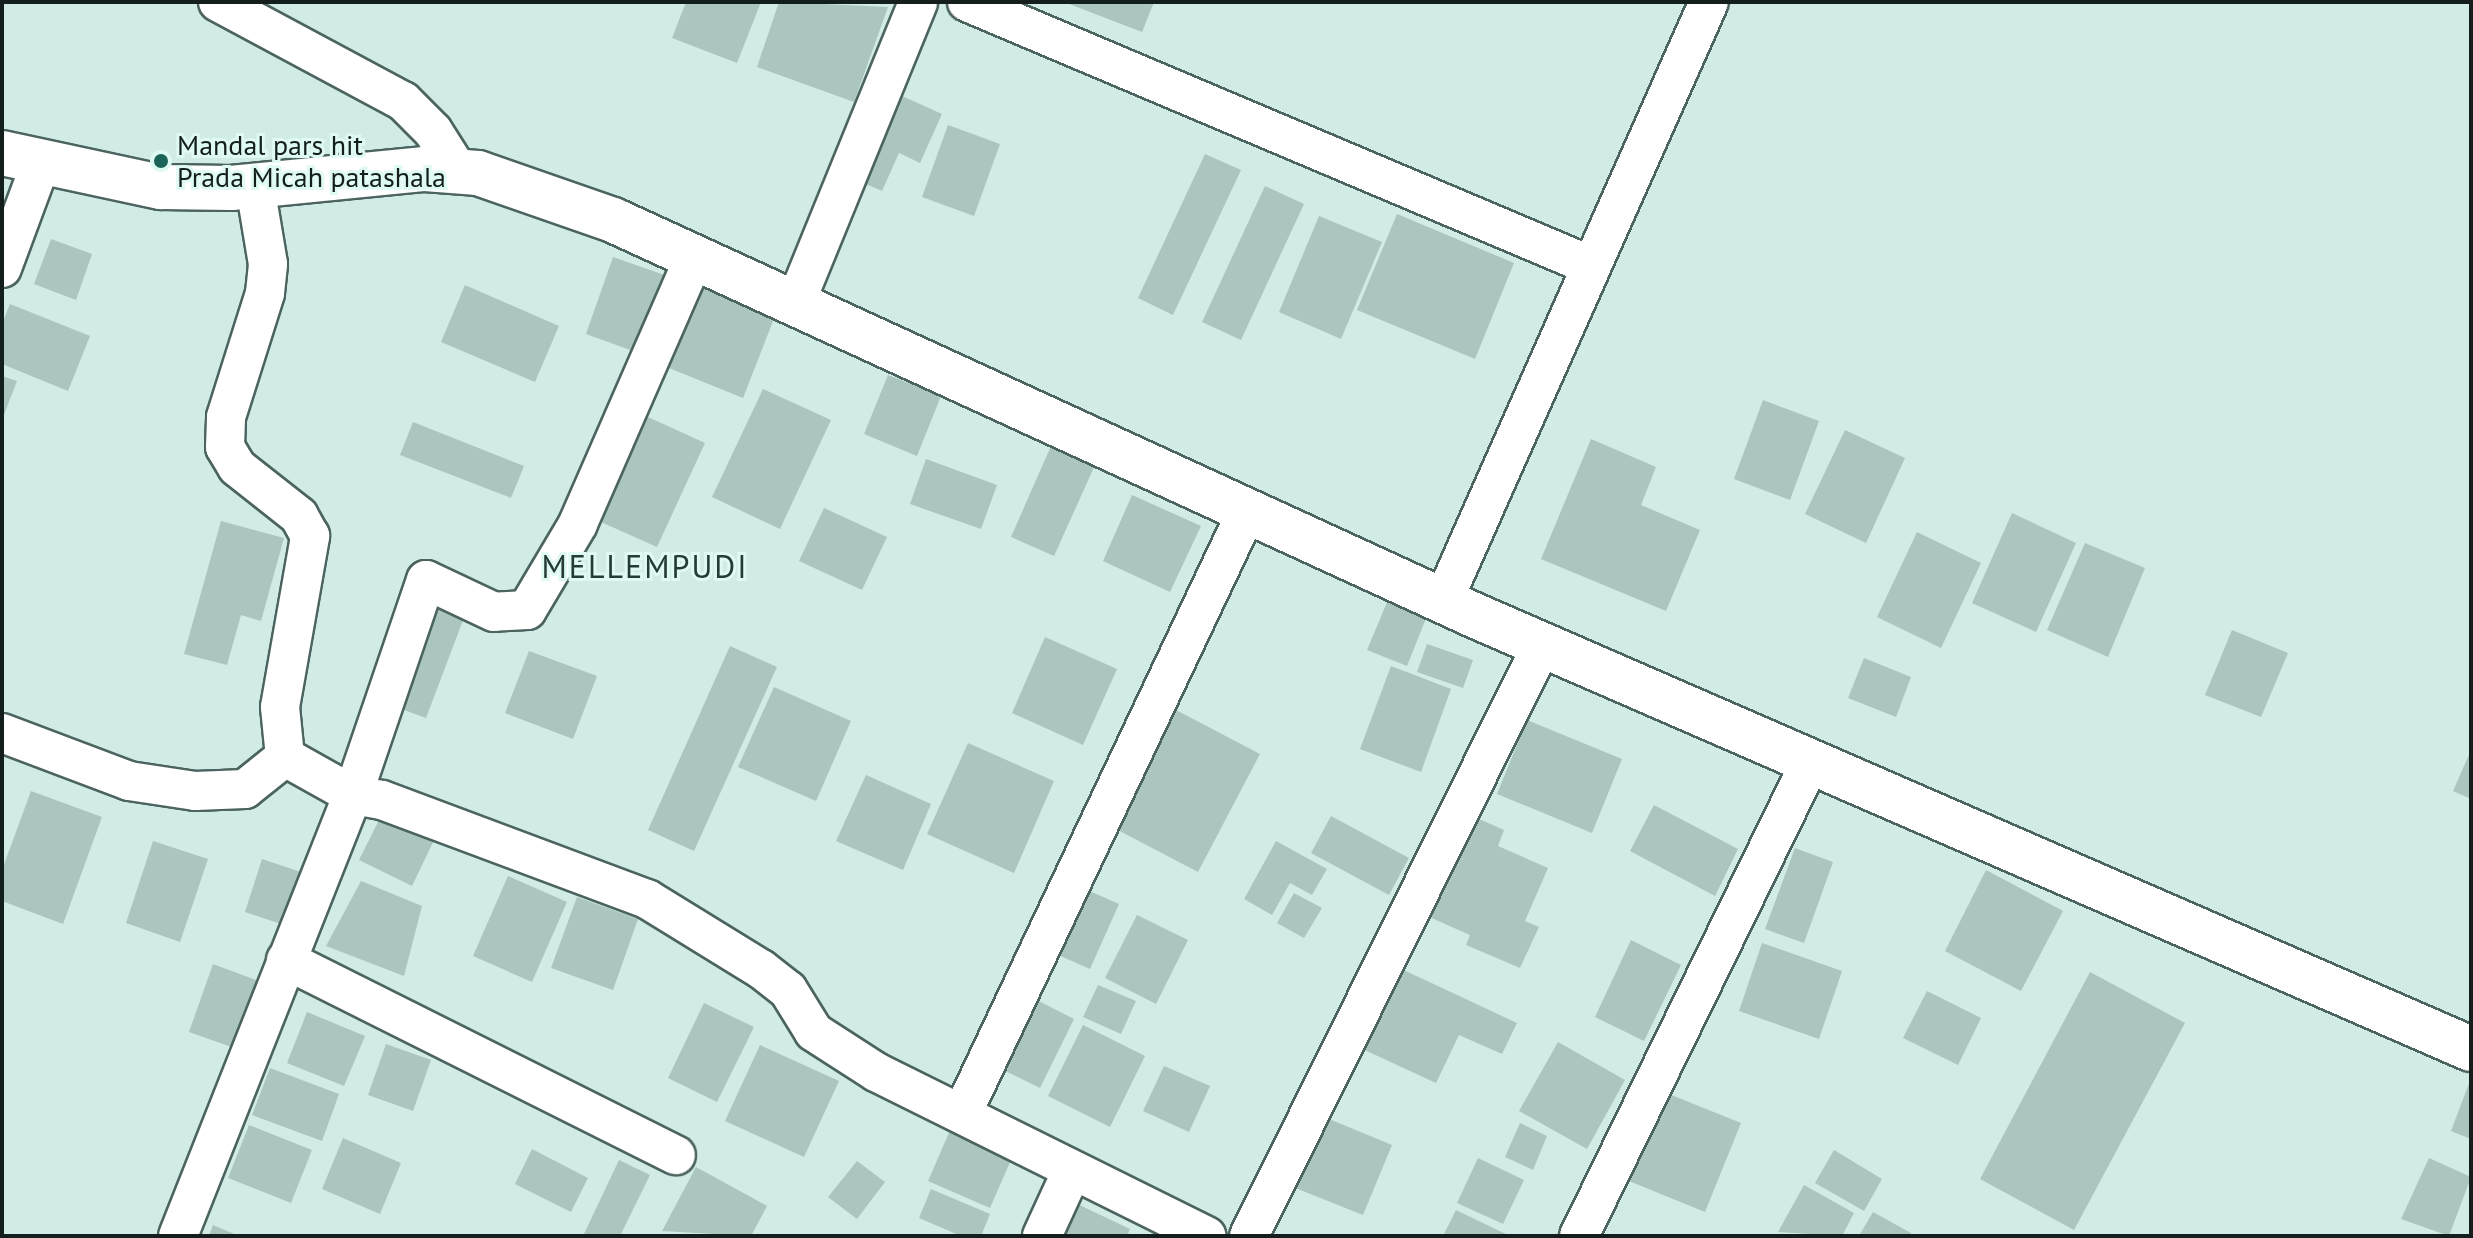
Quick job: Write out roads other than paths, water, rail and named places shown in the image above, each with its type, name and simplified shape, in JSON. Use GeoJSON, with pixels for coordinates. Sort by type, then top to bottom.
{"type":"FeatureCollection","features":[{"type":"Feature","properties":{"kind":"main road"},"geometry":{"type":"LineString","coordinates":[[21,159],[161,187],[255,186],[425,169],[459,172],[613,220],[1443,601],[2471,1049]]}},
{"type":"Feature","properties":{"kind":"street"},"geometry":{"type":"LineString","coordinates":[[218,2],[403,101],[459,172]]}},
{"type":"Feature","properties":{"kind":"street"},"geometry":{"type":"LineString","coordinates":[[795,304],[918,2]]}},
{"type":"Feature","properties":{"kind":"street"},"geometry":{"type":"LineString","coordinates":[[967,2],[1589,265]]}},
{"type":"Feature","properties":{"kind":"street"},"geometry":{"type":"LineString","coordinates":[[1443,601],[1589,265],[1709,2]]}},
{"type":"Feature","properties":{"kind":"street"},"geometry":{"type":"LineString","coordinates":[[2,268],[21,159]]}},
{"type":"Feature","properties":{"kind":"street"},"geometry":{"type":"LineString","coordinates":[[255,186],[268,264],[265,293],[226,417],[225,447],[237,467],[299,516],[310,536],[280,707],[285,757]]}},
{"type":"Feature","properties":{"kind":"street"},"geometry":{"type":"LineString","coordinates":[[178,1236],[353,795],[426,580],[494,612],[527,610],[578,524],[694,258]]}},
{"type":"Feature","properties":{"kind":"street"},"geometry":{"type":"LineString","coordinates":[[962,1114],[1247,511]]}},
{"type":"Feature","properties":{"kind":"street"},"geometry":{"type":"LineString","coordinates":[[1249,1236],[1542,645]]}},
{"type":"Feature","properties":{"kind":"street"},"geometry":{"type":"LineString","coordinates":[[2,733],[129,781],[195,791],[245,789],[285,757]]}},
{"type":"Feature","properties":{"kind":"street"},"geometry":{"type":"LineString","coordinates":[[285,757],[353,795],[382,800],[647,899],[730,947],[788,990],[814,1032],[1071,1173],[1206,1236]]}},
{"type":"Feature","properties":{"kind":"street"},"geometry":{"type":"LineString","coordinates":[[1579,1236],[1810,763]]}},
{"type":"Feature","properties":{"kind":"street"},"geometry":{"type":"LineString","coordinates":[[286,960],[676,1155]]}},
{"type":"Feature","properties":{"kind":"street"},"geometry":{"type":"LineString","coordinates":[[1042,1236],[1071,1173]]}},
{"type":"Feature","properties":{"kind":"place","name":"Mandal pars hit Prada Micah patashala"},"geometry":{"type":"Point","coordinates":[161,161]}},
{"type":"Feature","properties":{"kind":"district","name":"MELLEMPUDI"},"geometry":{"type":"Point","coordinates":[645,566]}}]}
